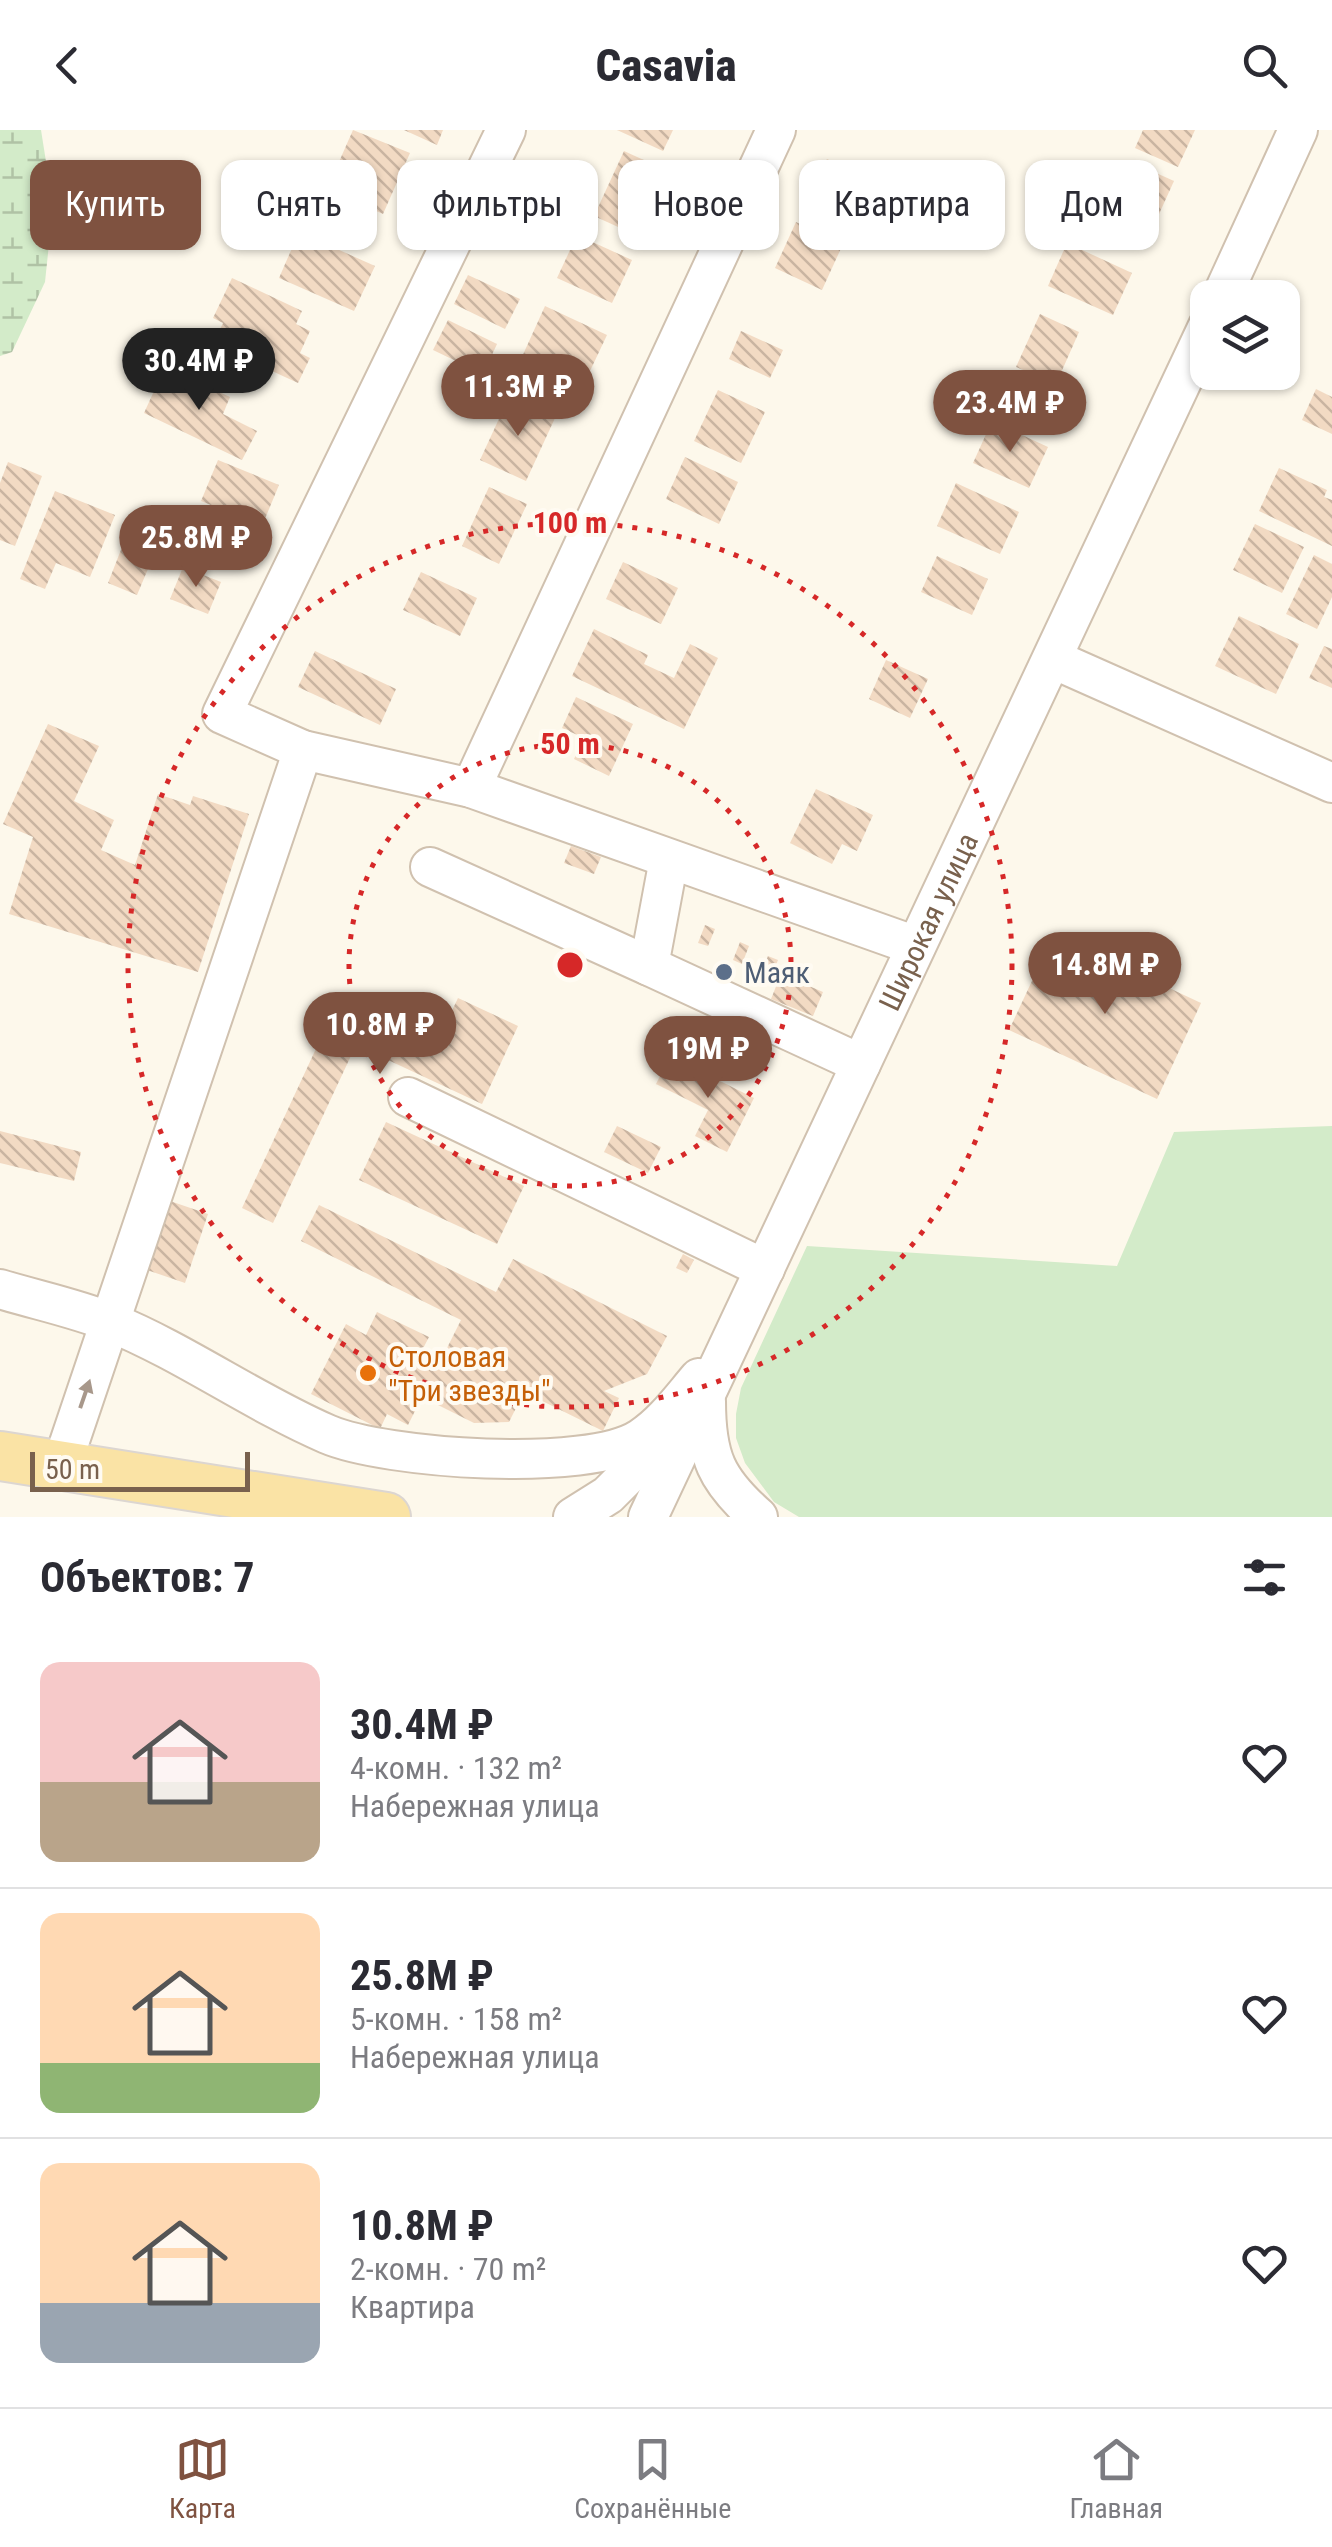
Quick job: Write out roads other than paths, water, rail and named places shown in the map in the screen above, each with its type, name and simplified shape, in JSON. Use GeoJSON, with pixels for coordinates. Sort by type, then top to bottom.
{"type":"FeatureCollection","features":[{"type":"Feature","properties":{"kind":"main road"},"geometry":{"type":"LineString","coordinates":[[0,1456],[386,1517]]}},
{"type":"Feature","properties":{"kind":"street"},"geometry":{"type":"LineString","coordinates":[[506,130],[222,714],[303,750],[471,788],[916,946]]}},
{"type":"Feature","properties":{"kind":"street"},"geometry":{"type":"LineString","coordinates":[[471,788],[776,130]]}},
{"type":"Feature","properties":{"kind":"street"},"geometry":{"type":"LineString","coordinates":[[1228,280],[1298,130]]}},
{"type":"Feature","properties":{"kind":"street","name":"Широкая улица"},"geometry":{"type":"LineString","coordinates":[[648,1517],[1190,365]]}},
{"type":"Feature","properties":{"kind":"street"},"geometry":{"type":"LineString","coordinates":[[1053,659],[1332,783]]}},
{"type":"Feature","properties":{"kind":"street"},"geometry":{"type":"LineString","coordinates":[[61,1467],[303,750]]}},
{"type":"Feature","properties":{"kind":"street"},"geometry":{"type":"LineString","coordinates":[[650,966],[669,859]]}},
{"type":"Feature","properties":{"kind":"street"},"geometry":{"type":"LineString","coordinates":[[430,868],[861,1064]]}},
{"type":"Feature","properties":{"kind":"street"},"geometry":{"type":"LineString","coordinates":[[408,1097],[764,1269]]}},
{"type":"Feature","properties":{"kind":"street"},"geometry":{"type":"LineString","coordinates":[[0,1290],[110,1322],[326,1434],[373,1449],[434,1456],[553,1458],[617,1449],[640,1439],[667,1416],[730,1342]]}},
{"type":"Feature","properties":{"kind":"street"},"geometry":{"type":"LineString","coordinates":[[574,1517],[608,1495],[706,1394]]}},
{"type":"Feature","properties":{"kind":"street"},"geometry":{"type":"LineString","coordinates":[[706,1394],[710,1456],[721,1480],[758,1517]]}},
{"type":"Feature","properties":{"kind":"place","name":"Маяк"},"geometry":{"type":"Point","coordinates":[724,972]}},
{"type":"Feature","properties":{"kind":"place","name":"Столовая \"Три звезды\""},"geometry":{"type":"Point","coordinates":[368,1373]}}]}
